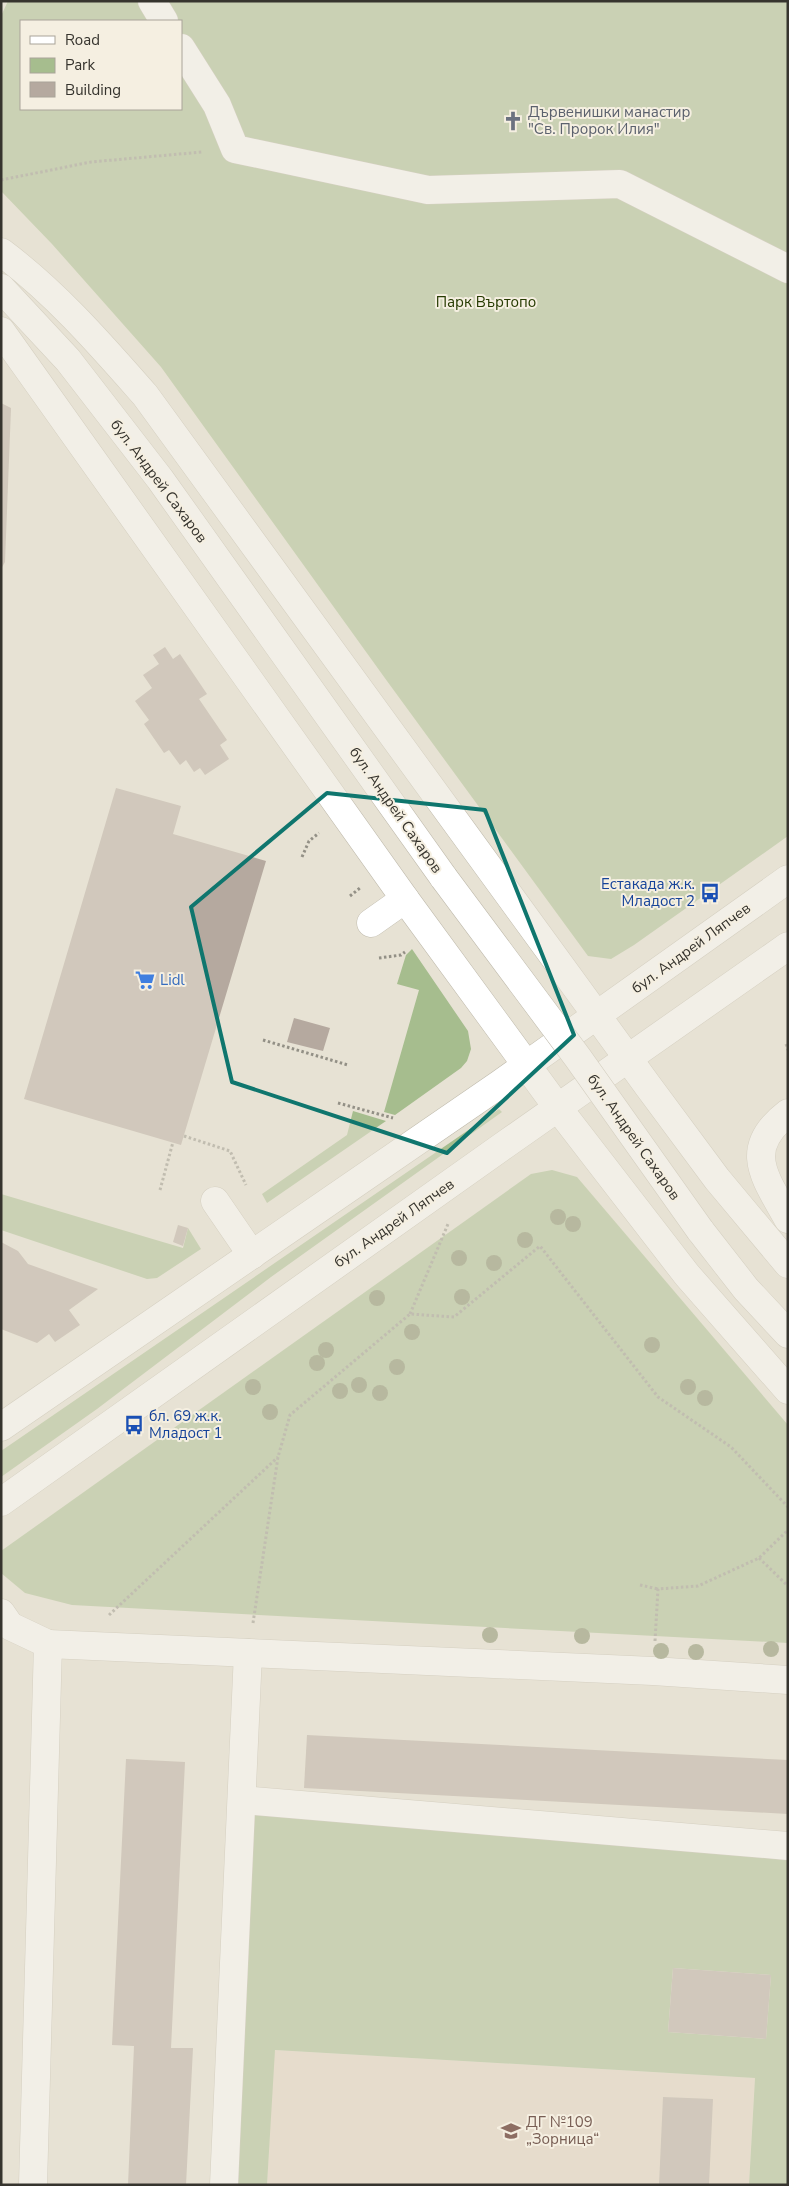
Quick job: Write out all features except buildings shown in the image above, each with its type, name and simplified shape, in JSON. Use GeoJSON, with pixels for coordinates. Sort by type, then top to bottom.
{"type":"FeatureCollection","features":[{"type":"Feature","properties":{"kind":"main road"},"geometry":{"type":"LineString","coordinates":[[152,1],[163,20]]}},
{"type":"Feature","properties":{"kind":"main road"},"geometry":{"type":"LineString","coordinates":[[182,50],[217,105],[235,149],[428,190],[620,184],[788,269]]}},
{"type":"Feature","properties":{"kind":"main road"},"geometry":{"type":"LineString","coordinates":[[1,252],[32,276],[81,323],[145,395],[717,1179],[788,1264]]}},
{"type":"Feature","properties":{"kind":"main road","name":"бул. Андрей Сахаров"},"geometry":{"type":"LineString","coordinates":[[1,288],[68,360],[160,479],[444,878],[578,1058],[700,1230],[746,1289],[788,1334]]}},
{"type":"Feature","properties":{"kind":"main road"},"geometry":{"type":"LineString","coordinates":[[1,331],[405,899],[526,1065],[687,1275],[788,1390]]}},
{"type":"Feature","properties":{"kind":"main road","name":"бул. Андрей Ляпчев"},"geometry":{"type":"LineString","coordinates":[[1,1427],[526,1065],[788,879]]}},
{"type":"Feature","properties":{"kind":"main road"},"geometry":{"type":"LineString","coordinates":[[371,923],[405,899]]}},
{"type":"Feature","properties":{"kind":"main road","name":"бул. Андрей Ляпчев"},"geometry":{"type":"LineString","coordinates":[[1,1502],[788,946]]}},
{"type":"Feature","properties":{"kind":"main road"},"geometry":{"type":"LineString","coordinates":[[788,1113],[774,1123],[766,1134],[761,1147],[761,1160],[764,1172],[788,1219]]}},
{"type":"Feature","properties":{"kind":"main road"},"geometry":{"type":"LineString","coordinates":[[215,1201],[252,1255]]}},
{"type":"Feature","properties":{"kind":"main road"},"geometry":{"type":"LineString","coordinates":[[1,1613],[10,1626],[48,1644],[653,1671],[788,1680]]}},
{"type":"Feature","properties":{"kind":"main road"},"geometry":{"type":"LineString","coordinates":[[33,2185],[48,1644]]}},
{"type":"Feature","properties":{"kind":"main road"},"geometry":{"type":"LineString","coordinates":[[224,2185],[248,1653]]}},
{"type":"Feature","properties":{"kind":"main road"},"geometry":{"type":"LineString","coordinates":[[242,1800],[788,1846]]}},
{"type":"Feature","properties":{"kind":"path"},"geometry":{"type":"LineString","coordinates":[[1,180],[91,162],[235,149]]}},
{"type":"Feature","properties":{"kind":"path"},"geometry":{"type":"LineString","coordinates":[[302,857],[309,841]]}},
{"type":"Feature","properties":{"kind":"path"},"geometry":{"type":"LineString","coordinates":[[350,896],[361,888]]}},
{"type":"Feature","properties":{"kind":"path"},"geometry":{"type":"LineString","coordinates":[[378,958],[401,955]]}},
{"type":"Feature","properties":{"kind":"path"},"geometry":{"type":"LineString","coordinates":[[263,1040],[348,1065]]}},
{"type":"Feature","properties":{"kind":"path"},"geometry":{"type":"LineString","coordinates":[[786,1044],[788,1050]]}},
{"type":"Feature","properties":{"kind":"path"},"geometry":{"type":"LineString","coordinates":[[338,1103],[400,1120]]}},
{"type":"Feature","properties":{"kind":"path"},"geometry":{"type":"LineString","coordinates":[[184,1136],[230,1151],[249,1189]]}},
{"type":"Feature","properties":{"kind":"path"},"geometry":{"type":"LineString","coordinates":[[160,1190],[173,1142]]}},
{"type":"Feature","properties":{"kind":"path"},"geometry":{"type":"LineString","coordinates":[[248,1653],[278,1456],[290,1415],[410,1314],[450,1219]]}},
{"type":"Feature","properties":{"kind":"path"},"geometry":{"type":"LineString","coordinates":[[410,1314],[454,1317],[540,1246],[658,1397],[731,1447],[788,1507]]}},
{"type":"Feature","properties":{"kind":"path"},"geometry":{"type":"LineString","coordinates":[[76,1646],[278,1456]]}},
{"type":"Feature","properties":{"kind":"path"},"geometry":{"type":"LineString","coordinates":[[640,1586],[658,1589],[698,1586],[759,1558],[788,1530]]}},
{"type":"Feature","properties":{"kind":"path"},"geometry":{"type":"LineString","coordinates":[[759,1558],[788,1586]]}},
{"type":"Feature","properties":{"kind":"path"},"geometry":{"type":"LineString","coordinates":[[653,1671],[658,1589]]}},
{"type":"Feature","properties":{"kind":"highlighted area"},"geometry":{"type":"Polygon","coordinates":[[[327,793],[485,810],[574,1035],[447,1153],[232,1082],[191,907],[327,793]]]}},
{"type":"Feature","properties":{"kind":"shaded area","name":"ДГ №109 „Зорница“"},"geometry":{"type":"Polygon","coordinates":[[[274,2050],[755,2078],[749,2185],[267,2185],[274,2050]]]}},
{"type":"Feature","properties":{"kind":"green space","name":"Парк Въртопо"},"geometry":{"type":"Polygon","coordinates":[[[8,1],[788,1],[788,836],[634,945],[611,959],[588,956],[161,367],[52,244],[1,191],[1,16],[8,1]]]}},
{"type":"Feature","properties":{"kind":"green space"},"geometry":{"type":"Polygon","coordinates":[[[412,949],[468,1031],[471,1049],[467,1061],[461,1068],[395,1115],[384,1112],[419,990],[397,984],[406,955],[412,949]]]}},
{"type":"Feature","properties":{"kind":"green space"},"geometry":{"type":"Polygon","coordinates":[[[499,1109],[502,1112],[271,1277],[97,1409],[1,1477],[1,1451],[499,1109]]]}},
{"type":"Feature","properties":{"kind":"green space"},"geometry":{"type":"Polygon","coordinates":[[[353,1111],[386,1121],[267,1203],[262,1194],[347,1135],[353,1111]]]}},
{"type":"Feature","properties":{"kind":"green space"},"geometry":{"type":"Polygon","coordinates":[[[552,1170],[577,1177],[788,1425],[788,1643],[72,1605],[25,1593],[1,1573],[1,1551],[531,1174],[552,1170]]]}},
{"type":"Feature","properties":{"kind":"green space"},"geometry":{"type":"Polygon","coordinates":[[[1,1194],[183,1248],[188,1228],[201,1249],[157,1278],[147,1279],[1,1230],[1,1194]]]}},
{"type":"Feature","properties":{"kind":"green space"},"geometry":{"type":"Polygon","coordinates":[[[242,1800],[788,1846],[788,2185],[749,2185],[755,2078],[275,2050],[267,2185],[224,2185],[242,1800]],[[673,1968],[668,2032],[766,2039],[771,1975],[673,1968]]]}},
{"type":"Feature","properties":{"kind":"place","name":"Дървенишки манастир \"Св. Пророк Илия\""},"geometry":{"type":"Point","coordinates":[513,121]}},
{"type":"Feature","properties":{"kind":"place","name":"Естакада ж.к. Младост 2"},"geometry":{"type":"Point","coordinates":[710,893]}},
{"type":"Feature","properties":{"kind":"place","name":"Lidl"},"geometry":{"type":"Point","coordinates":[145,980]}},
{"type":"Feature","properties":{"kind":"place","name":"бл. 69 ж.к. Младост 1"},"geometry":{"type":"Point","coordinates":[134,1425]}},
{"type":"Feature","properties":{"kind":"place","name":"ДГ №109 „Зорница“"},"geometry":{"type":"Point","coordinates":[511,2131]}}]}
